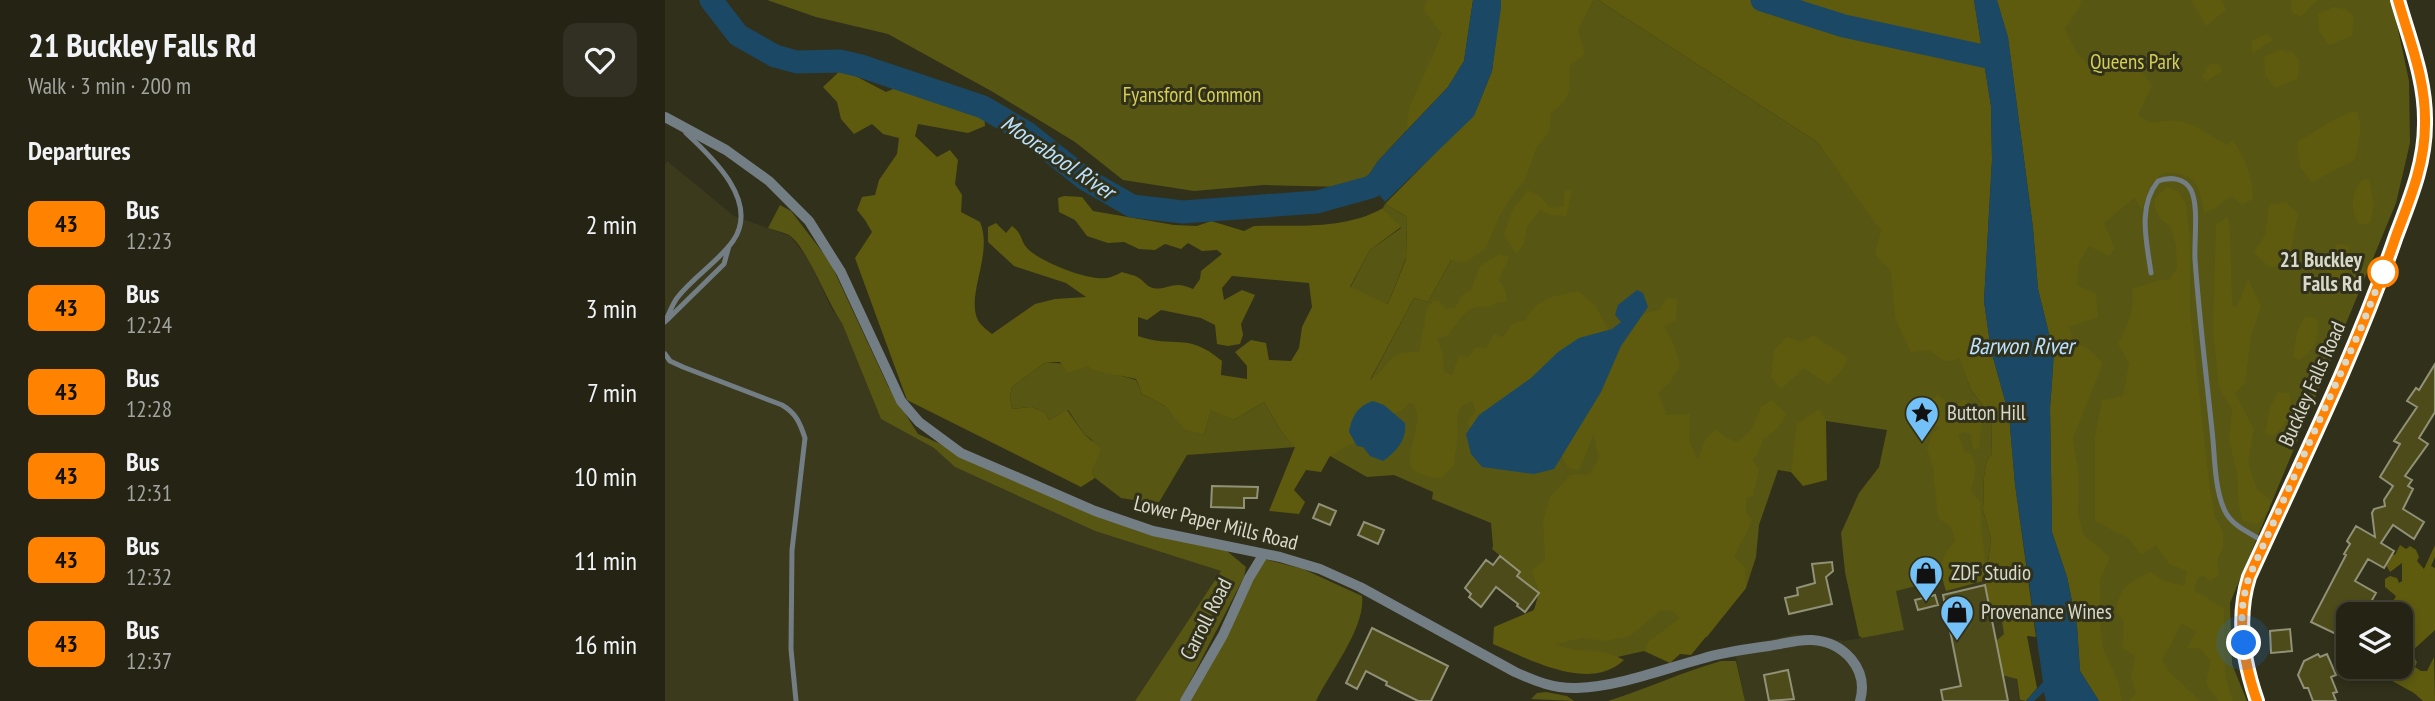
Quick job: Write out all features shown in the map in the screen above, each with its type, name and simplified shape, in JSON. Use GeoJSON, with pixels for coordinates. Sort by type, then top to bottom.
{"type":"FeatureCollection","features":[{"type":"Feature","properties":{"kind":"street","name":"Buckley Falls Road"},"geometry":{"type":"LineString","coordinates":[[2257,701],[2245,658],[2242,597],[2361,328],[2421,169],[2425,127],[2424,90],[2398,0]]}},
{"type":"Feature","properties":{"kind":"street","name":"Lower Paper Mills Road"},"geometry":{"type":"LineString","coordinates":[[670,119],[726,150],[769,181],[809,221],[841,272],[901,401],[919,422],[961,453],[1095,511],[1153,531],[1280,557],[1320,569],[1360,587],[1515,672],[1542,684],[1571,688],[1601,685],[1648,676],[1704,658],[1809,640],[1828,642],[1842,650],[1862,676],[1863,691],[1860,701]]}},
{"type":"Feature","properties":{"kind":"street","name":"Carroll Road"},"geometry":{"type":"LineString","coordinates":[[1185,701],[1223,635],[1249,578],[1263,555]]}},
{"type":"Feature","properties":{"kind":"lane"},"geometry":{"type":"LineString","coordinates":[[665,322],[675,301],[729,246],[742,224],[741,202],[715,161],[670,119]]}},
{"type":"Feature","properties":{"kind":"lane"},"geometry":{"type":"LineString","coordinates":[[2151,273],[2144,218],[2158,181],[2172,178],[2186,184],[2192,191],[2195,259],[2223,509],[2230,520],[2265,542]]}},
{"type":"Feature","properties":{"kind":"lane"},"geometry":{"type":"LineString","coordinates":[[665,354],[670,361],[683,367],[782,405],[793,411],[800,423],[806,439],[792,550],[791,649],[796,701]]}},
{"type":"Feature","properties":{"kind":"shaded area"},"geometry":{"type":"Polygon","coordinates":[[[667,161],[734,216],[790,236],[808,259],[833,311],[842,323],[881,419],[934,448],[955,467],[1095,531],[1221,571],[1135,701],[665,701],[667,161]]]}},
{"type":"Feature","properties":{"kind":"shaded area"},"geometry":{"type":"Polygon","coordinates":[[[1997,569],[2020,701],[1745,701],[1734,648],[1796,634],[1845,641],[1903,630],[1895,591],[1997,569]]]}},
{"type":"Feature","properties":{"kind":"green space","name":"Fyansford Common"},"geometry":{"type":"Polygon","coordinates":[[[767,0],[1473,0],[1417,119],[1378,161],[1366,179],[1342,187],[1264,185],[1194,191],[1123,180],[1075,142],[993,92],[888,34],[816,17],[767,0]]]}},
{"type":"Feature","properties":{"kind":"green space"},"geometry":{"type":"Polygon","coordinates":[[[1427,0],[1473,0],[1464,61],[1448,87],[1406,131],[1410,106],[1442,34],[1423,9],[1427,0]]]}},
{"type":"Feature","properties":{"kind":"green space"},"geometry":{"type":"Polygon","coordinates":[[[1501,0],[1594,0],[1578,30],[1585,54],[1570,66],[1566,98],[1551,113],[1549,132],[1536,149],[1525,180],[1499,217],[1485,249],[1466,262],[1451,260],[1428,302],[1414,298],[1370,380],[1400,354],[1419,352],[1427,309],[1433,301],[1439,301],[1446,309],[1455,308],[1461,296],[1471,290],[1480,266],[1500,254],[1509,257],[1499,280],[1505,290],[1507,302],[1469,310],[1448,336],[1437,338],[1443,355],[1444,372],[1452,375],[1459,356],[1469,357],[1475,348],[1486,348],[1494,334],[1503,337],[1513,323],[1526,320],[1541,302],[1554,297],[1578,291],[1596,306],[1613,339],[1637,315],[1659,310],[1666,299],[1677,298],[1676,320],[1664,326],[1675,347],[1680,366],[1670,382],[1658,393],[1667,415],[1690,414],[1689,441],[1698,460],[1705,440],[1715,429],[1737,442],[1751,430],[1761,407],[1772,400],[1786,414],[1778,428],[1763,440],[1757,455],[1752,459],[1759,469],[1753,496],[1746,498],[1746,512],[1752,520],[1734,557],[1745,567],[1746,588],[1691,655],[1680,654],[1670,663],[1644,651],[1648,642],[1680,618],[1672,611],[1661,610],[1630,636],[1606,641],[1582,638],[1555,644],[1606,653],[1624,660],[1610,669],[1594,674],[1559,670],[1493,644],[1494,627],[1534,610],[1539,593],[1532,570],[1545,559],[1543,521],[1550,497],[1570,475],[1590,474],[1599,458],[1594,434],[1579,470],[1568,468],[1558,449],[1476,437],[1467,422],[1476,411],[1472,401],[1461,407],[1457,415],[1455,464],[1441,478],[1426,476],[1412,467],[1410,460],[1417,417],[1414,404],[1409,403],[1402,411],[1385,416],[1356,441],[1330,456],[1321,472],[1306,470],[1294,490],[1305,502],[1299,514],[1269,511],[1295,447],[1281,431],[1264,402],[1234,420],[1211,410],[1204,435],[1184,429],[1165,406],[1142,394],[1136,379],[1093,370],[1087,366],[1068,373],[1060,362],[1046,362],[1012,387],[1012,409],[1031,407],[1045,412],[1049,420],[1067,410],[1084,434],[1101,449],[1092,471],[1095,478],[1081,487],[907,400],[855,258],[872,232],[857,210],[862,197],[875,195],[879,180],[897,154],[899,138],[883,134],[872,124],[854,134],[841,119],[837,102],[823,87],[842,69],[886,92],[905,84],[984,113],[985,126],[968,133],[918,124],[915,136],[937,157],[950,150],[958,160],[955,184],[962,195],[961,212],[980,222],[983,235],[984,248],[976,288],[975,312],[979,322],[992,334],[1035,304],[1055,299],[1086,297],[1066,283],[1014,266],[988,242],[988,227],[996,223],[1006,233],[1012,226],[1033,253],[1065,269],[1099,278],[1109,278],[1122,272],[1137,277],[1153,288],[1180,285],[1193,289],[1200,279],[1201,271],[1222,254],[1217,250],[1202,251],[1188,243],[1181,249],[1165,244],[1155,250],[1139,249],[1124,242],[1108,243],[1087,236],[1075,220],[1059,212],[1058,198],[1064,196],[1082,197],[1093,211],[1174,225],[1197,226],[1211,221],[1244,231],[1254,226],[1337,223],[1353,220],[1383,208],[1401,227],[1370,250],[1350,287],[1388,304],[1406,259],[1407,217],[1385,204],[1475,113],[1492,71],[1501,0]],[[1232,276],[1222,288],[1224,300],[1242,290],[1255,295],[1241,324],[1243,335],[1240,344],[1217,344],[1215,325],[1201,318],[1161,310],[1147,320],[1138,317],[1138,336],[1199,346],[1222,361],[1221,375],[1247,379],[1247,366],[1235,352],[1251,340],[1266,343],[1269,360],[1291,361],[1299,348],[1302,327],[1312,307],[1309,283],[1232,276]]]}},
{"type":"Feature","properties":{"kind":"green space"},"geometry":{"type":"Polygon","coordinates":[[[1594,0],[1598,0],[1817,142],[1873,218],[1898,258],[1927,268],[1971,390],[1991,416],[1992,454],[1987,460],[1984,476],[1983,510],[1991,539],[1987,569],[1896,591],[1904,630],[1862,638],[1859,636],[1845,572],[1841,533],[1859,493],[1879,467],[1887,430],[1826,421],[1809,475],[1778,470],[1759,525],[1756,557],[1746,588],[1707,637],[1577,666],[1511,637],[1535,608],[1539,593],[1524,581],[1515,579],[1520,572],[1492,549],[1491,523],[1432,499],[1433,492],[1394,475],[1367,477],[1330,456],[1414,298],[1428,302],[1594,0]]]}},
{"type":"Feature","properties":{"kind":"green space"},"geometry":{"type":"Polygon","coordinates":[[[1598,0],[1974,0],[1991,106],[1992,160],[1984,301],[1991,350],[2009,415],[2015,484],[2036,637],[2027,636],[2037,688],[2026,701],[2020,700],[2017,679],[2002,675],[1995,642],[2004,634],[2002,621],[1992,620],[1985,585],[1991,539],[1983,510],[1984,476],[1987,460],[1992,454],[1991,416],[1971,390],[1959,358],[1946,362],[1928,350],[1911,352],[1895,318],[1891,271],[1875,254],[1881,231],[1817,142],[1598,0]]]}},
{"type":"Feature","properties":{"kind":"green space","name":"Queens Park"},"geometry":{"type":"Polygon","coordinates":[[[1997,0],[2395,0],[2395,15],[2409,81],[2410,143],[2396,203],[2230,603],[2232,664],[2247,701],[2099,701],[2008,37],[1997,0]]]}},
{"type":"Feature","properties":{"kind":"green space","name":"Queens Park"},"geometry":{"type":"Polygon","coordinates":[[[1997,0],[2081,0],[2065,29],[2077,53],[2088,64],[2135,61],[2152,86],[2138,115],[2150,123],[2183,122],[2227,145],[2233,141],[2245,161],[2251,183],[2253,199],[2242,205],[2231,196],[2216,208],[2204,213],[2194,181],[2180,174],[2164,174],[2153,181],[2142,209],[2134,198],[2104,223],[2115,248],[2109,256],[2089,246],[2079,262],[2077,285],[2096,294],[2098,317],[2069,327],[2073,342],[2089,349],[2103,363],[2073,438],[2079,475],[2078,513],[2083,534],[2110,557],[2100,580],[2100,620],[2103,648],[2118,681],[2122,701],[2099,701],[2080,671],[2077,626],[2067,577],[2052,532],[2050,408],[2054,354],[2038,289],[2033,228],[2008,37],[1997,0]]]}},
{"type":"Feature","properties":{"kind":"green space"},"geometry":{"type":"Polygon","coordinates":[[[2191,0],[2222,0],[2226,10],[2206,26],[2191,0]]]}},
{"type":"Feature","properties":{"kind":"green space"},"geometry":{"type":"Polygon","coordinates":[[[2291,0],[2318,0],[2300,17],[2292,12],[2291,0]]]}},
{"type":"Feature","properties":{"kind":"green space"},"geometry":{"type":"Polygon","coordinates":[[[2333,7],[2346,9],[2354,17],[2352,36],[2329,45],[2319,31],[2318,14],[2333,7]]]}},
{"type":"Feature","properties":{"kind":"green space"},"geometry":{"type":"Polygon","coordinates":[[[2267,34],[2273,40],[2253,53],[2253,40],[2267,34]]]}},
{"type":"Feature","properties":{"kind":"green space"},"geometry":{"type":"Polygon","coordinates":[[[2279,50],[2292,52],[2299,60],[2298,79],[2275,88],[2265,75],[2264,57],[2279,50]]]}},
{"type":"Feature","properties":{"kind":"green space"},"geometry":{"type":"Polygon","coordinates":[[[2210,63],[2218,64],[2223,71],[2205,82],[2202,76],[2210,63]]]}},
{"type":"Feature","properties":{"kind":"green space"},"geometry":{"type":"Polygon","coordinates":[[[2357,111],[2361,128],[2355,160],[2312,182],[2300,167],[2297,142],[2334,120],[2357,111]]]}},
{"type":"Feature","properties":{"kind":"green space"},"geometry":{"type":"Polygon","coordinates":[[[2362,180],[2370,180],[2374,206],[2370,223],[2360,225],[2354,214],[2353,202],[2355,191],[2362,180]]]}},
{"type":"Feature","properties":{"kind":"green space"},"geometry":{"type":"Polygon","coordinates":[[[2167,187],[2178,191],[2186,204],[2190,242],[2190,311],[2209,482],[2215,517],[2223,532],[2223,548],[2217,559],[2219,575],[2210,581],[2203,575],[2197,579],[2194,590],[2224,609],[2225,675],[2233,701],[2218,701],[2206,683],[2211,661],[2200,648],[2187,648],[2196,632],[2182,623],[2162,660],[2168,670],[2200,701],[2129,701],[2136,694],[2131,677],[2135,656],[2122,648],[2124,623],[2116,610],[2120,596],[2131,583],[2150,572],[2164,581],[2184,586],[2187,571],[2169,564],[2156,545],[2141,555],[2128,538],[2095,521],[2095,436],[2102,400],[2123,396],[2129,363],[2118,344],[2131,311],[2132,289],[2160,280],[2169,280],[2177,268],[2176,244],[2170,226],[2160,219],[2155,209],[2155,198],[2167,187]]]}},
{"type":"Feature","properties":{"kind":"green space"},"geometry":{"type":"Polygon","coordinates":[[[1572,189],[1566,216],[1550,215],[1540,210],[1527,227],[1524,244],[1516,254],[1504,234],[1513,209],[1528,190],[1541,197],[1550,208],[1564,206],[1565,191],[1572,189]]]}},
{"type":"Feature","properties":{"kind":"green space"},"geometry":{"type":"Polygon","coordinates":[[[2286,202],[2298,214],[2288,263],[2270,268],[2254,252],[2265,235],[2269,205],[2286,202]]]}},
{"type":"Feature","properties":{"kind":"green space"},"geometry":{"type":"Polygon","coordinates":[[[1385,204],[1407,217],[1406,258],[1388,304],[1350,288],[1370,250],[1401,228],[1383,208],[1385,204]]]}},
{"type":"Feature","properties":{"kind":"green space"},"geometry":{"type":"Polygon","coordinates":[[[780,205],[791,211],[830,262],[888,386],[918,434],[1111,520],[1227,551],[1246,567],[1244,577],[1180,701],[1135,701],[1221,571],[1095,531],[955,467],[934,448],[881,419],[842,323],[803,251],[789,235],[768,228],[780,205]]]}},
{"type":"Feature","properties":{"kind":"green space"},"geometry":{"type":"Polygon","coordinates":[[[2228,217],[2232,305],[2237,307],[2248,279],[2261,306],[2251,336],[2245,383],[2235,393],[2254,429],[2248,463],[2257,490],[2270,499],[2269,510],[2258,524],[2243,521],[2238,501],[2238,478],[2229,440],[2232,409],[2219,388],[2213,331],[2216,224],[2228,217]]]}},
{"type":"Feature","properties":{"kind":"green space"},"geometry":{"type":"Polygon","coordinates":[[[2337,244],[2348,245],[2350,257],[2345,274],[2332,287],[2324,284],[2329,259],[2337,244]]]}},
{"type":"Feature","properties":{"kind":"green space"},"geometry":{"type":"Polygon","coordinates":[[[2305,317],[2316,318],[2317,336],[2310,352],[2300,360],[2293,357],[2297,332],[2305,317]]]}},
{"type":"Feature","properties":{"kind":"green space"},"geometry":{"type":"Polygon","coordinates":[[[1813,335],[1848,358],[1842,370],[1828,384],[1804,368],[1781,389],[1771,377],[1774,351],[1786,337],[1801,342],[1813,335]]]}},
{"type":"Feature","properties":{"kind":"green space"},"geometry":{"type":"Polygon","coordinates":[[[1046,362],[1087,366],[1136,380],[1142,394],[1165,406],[1184,428],[1204,435],[1211,409],[1234,420],[1264,402],[1281,431],[1296,447],[1187,455],[1158,504],[1121,498],[1095,478],[1092,471],[1095,459],[1092,440],[1084,434],[1068,410],[1049,420],[1045,412],[1031,407],[1012,409],[1012,387],[1046,362]]]}},
{"type":"Feature","properties":{"kind":"green space"},"geometry":{"type":"Polygon","coordinates":[[[2278,392],[2289,393],[2291,406],[2286,422],[2273,436],[2265,433],[2270,407],[2278,392]]]}},
{"type":"Feature","properties":{"kind":"green space"},"geometry":{"type":"Polygon","coordinates":[[[1938,395],[1953,407],[1966,398],[1968,410],[1982,420],[1979,449],[1973,449],[1971,435],[1965,432],[1958,434],[1964,450],[1972,455],[1976,469],[1971,491],[1981,503],[1985,562],[1983,581],[1946,591],[1941,565],[1955,541],[1951,527],[1938,518],[1933,467],[1927,449],[1932,433],[1941,428],[1925,422],[1925,403],[1938,395]]]}},
{"type":"Feature","properties":{"kind":"green space"},"geometry":{"type":"Polygon","coordinates":[[[1819,409],[1826,421],[1827,480],[1803,486],[1791,472],[1797,424],[1819,409]]]}},
{"type":"Feature","properties":{"kind":"green space"},"geometry":{"type":"Polygon","coordinates":[[[2400,545],[2406,549],[2410,546],[2416,550],[2419,557],[2417,561],[2424,569],[2435,545],[2435,557],[2431,566],[2435,568],[2435,630],[2413,650],[2413,602],[2393,602],[2396,596],[2385,587],[2385,579],[2390,576],[2397,578],[2399,583],[2402,581],[2402,563],[2390,572],[2386,565],[2393,554],[2395,555],[2400,545]]]}},
{"type":"Feature","properties":{"kind":"green space"},"geometry":{"type":"Polygon","coordinates":[[[1260,558],[1303,569],[1362,596],[1362,608],[1346,649],[1316,701],[1187,701],[1260,558]]]}},
{"type":"Feature","properties":{"kind":"green space"},"geometry":{"type":"Polygon","coordinates":[[[2413,655],[2417,662],[2415,667],[2421,671],[2427,671],[2434,657],[2435,701],[2423,701],[2389,679],[2413,679],[2413,655]]]}},
{"type":"Feature","properties":{"kind":"green space"},"geometry":{"type":"Polygon","coordinates":[[[1721,661],[1736,661],[1745,701],[1608,701],[1692,670],[1721,661]]]}},
{"type":"Feature","properties":{"kind":"green space"},"geometry":{"type":"Polygon","coordinates":[[[1537,693],[1567,696],[1574,701],[1531,699],[1537,693]]]}},
{"type":"Feature","properties":{"kind":"water"},"geometry":{"type":"Polygon","coordinates":[[[1473,0],[1501,0],[1492,71],[1474,116],[1385,202],[1366,179],[1378,161],[1448,87],[1464,61],[1473,0]]]}},
{"type":"Feature","properties":{"kind":"water","name":"Barwon River"},"geometry":{"type":"Polygon","coordinates":[[[1974,0],[1997,0],[2008,37],[2033,228],[2038,289],[2054,354],[2050,408],[2052,532],[2067,577],[2077,626],[2080,671],[2099,701],[2046,701],[2044,692],[2034,701],[2026,701],[2043,682],[2015,484],[2009,415],[1991,350],[1984,301],[1992,160],[1991,106],[1974,0]]]}},
{"type":"Feature","properties":{"kind":"water"},"geometry":{"type":"Polygon","coordinates":[[[1637,290],[1643,293],[1648,307],[1621,346],[1601,392],[1554,469],[1534,474],[1482,467],[1471,454],[1466,434],[1479,415],[1531,378],[1558,352],[1579,338],[1612,329],[1621,322],[1615,315],[1618,305],[1637,290]]]}},
{"type":"Feature","properties":{"kind":"water"},"geometry":{"type":"Polygon","coordinates":[[[1373,401],[1384,405],[1405,423],[1400,445],[1383,461],[1370,456],[1363,447],[1357,446],[1349,432],[1356,413],[1373,401]]]}},
{"type":"Feature","properties":{"kind":"building"},"geometry":{"type":"Polygon","coordinates":[[[2435,364],[2435,412],[2419,438],[2428,444],[2405,476],[2412,480],[2408,486],[2413,489],[2403,509],[2424,522],[2414,539],[2393,525],[2381,543],[2394,551],[2384,568],[2368,559],[2355,581],[2376,593],[2371,602],[2336,602],[2336,634],[2311,622],[2346,555],[2344,554],[2350,544],[2347,541],[2356,526],[2375,537],[2372,513],[2374,509],[2385,506],[2384,500],[2393,486],[2380,477],[2400,444],[2394,441],[2417,407],[2407,401],[2416,388],[2419,390],[2435,364]]]}},
{"type":"Feature","properties":{"kind":"building"},"geometry":{"type":"Polygon","coordinates":[[[1212,486],[1258,487],[1257,498],[1244,498],[1244,508],[1211,507],[1212,486]]]}},
{"type":"Feature","properties":{"kind":"building"},"geometry":{"type":"Polygon","coordinates":[[[1319,504],[1336,511],[1330,525],[1313,518],[1319,504]]]}},
{"type":"Feature","properties":{"kind":"building"},"geometry":{"type":"Polygon","coordinates":[[[1364,522],[1384,530],[1378,544],[1358,535],[1364,522]]]}},
{"type":"Feature","properties":{"kind":"building"},"geometry":{"type":"Polygon","coordinates":[[[1500,556],[1520,572],[1517,576],[1539,593],[1525,612],[1496,587],[1481,607],[1469,597],[1471,594],[1465,588],[1486,560],[1493,565],[1500,556]]]}},
{"type":"Feature","properties":{"kind":"building"},"geometry":{"type":"Polygon","coordinates":[[[1832,562],[1833,571],[1826,577],[1832,604],[1789,614],[1785,598],[1798,595],[1797,588],[1815,583],[1812,564],[1832,562]]]}},
{"type":"Feature","properties":{"kind":"building"},"geometry":{"type":"Polygon","coordinates":[[[1985,585],[2008,701],[1943,701],[1941,690],[1961,686],[1943,595],[1985,585]]]}},
{"type":"Feature","properties":{"kind":"building"},"geometry":{"type":"Polygon","coordinates":[[[1935,595],[1938,605],[1918,610],[1915,600],[1935,595]]]}},
{"type":"Feature","properties":{"kind":"building"},"geometry":{"type":"Polygon","coordinates":[[[1372,628],[1448,666],[1431,701],[1418,701],[1386,685],[1387,682],[1366,671],[1357,689],[1346,683],[1372,628]]]}},
{"type":"Feature","properties":{"kind":"building"},"geometry":{"type":"Polygon","coordinates":[[[2290,629],[2292,651],[2271,653],[2270,631],[2290,629]]]}},
{"type":"Feature","properties":{"kind":"building"},"geometry":{"type":"Polygon","coordinates":[[[2318,654],[2320,657],[2327,654],[2336,675],[2331,677],[2337,692],[2333,693],[2336,701],[2313,701],[2308,688],[2304,688],[2298,675],[2304,661],[2318,654]]]}},
{"type":"Feature","properties":{"kind":"building"},"geometry":{"type":"Polygon","coordinates":[[[1788,670],[1794,699],[1769,701],[1764,675],[1788,670]]]}},
{"type":"Feature","properties":{"kind":"waterway","name":"Moorabool River"},"geometry":{"type":"LineString","coordinates":[[711,0],[738,35],[775,56],[797,62],[840,61],[861,66],[983,107],[1027,133],[1085,179],[1132,206],[1183,212],[1317,202],[1371,187],[1397,168]]}},
{"type":"Feature","properties":{"kind":"waterway"},"geometry":{"type":"LineString","coordinates":[[1762,0],[1844,26],[1997,59]]}},
{"type":"Feature","properties":{"kind":"bus line","name":"43"},"geometry":{"type":"LineString","coordinates":[[2257,701],[2245,658],[2242,597],[2361,328],[2421,169],[2425,127],[2424,90],[2398,0]]}},
{"type":"Feature","properties":{"kind":"place","name":"21 Buckley Falls Rd"},"geometry":{"type":"Point","coordinates":[2383,272]}},
{"type":"Feature","properties":{"kind":"place","name":"Button Hill"},"geometry":{"type":"Point","coordinates":[1922,443]}},
{"type":"Feature","properties":{"kind":"place","name":"ZDF Studio"},"geometry":{"type":"Point","coordinates":[1926,603]}},
{"type":"Feature","properties":{"kind":"place","name":"Provenance Wines"},"geometry":{"type":"Point","coordinates":[1957,642]}},
{"type":"Feature","properties":{"kind":"route"},"geometry":{"type":"LineString","coordinates":[[2244,643],[2242,597],[2249,577],[2361,328],[2383,272]]}}]}
